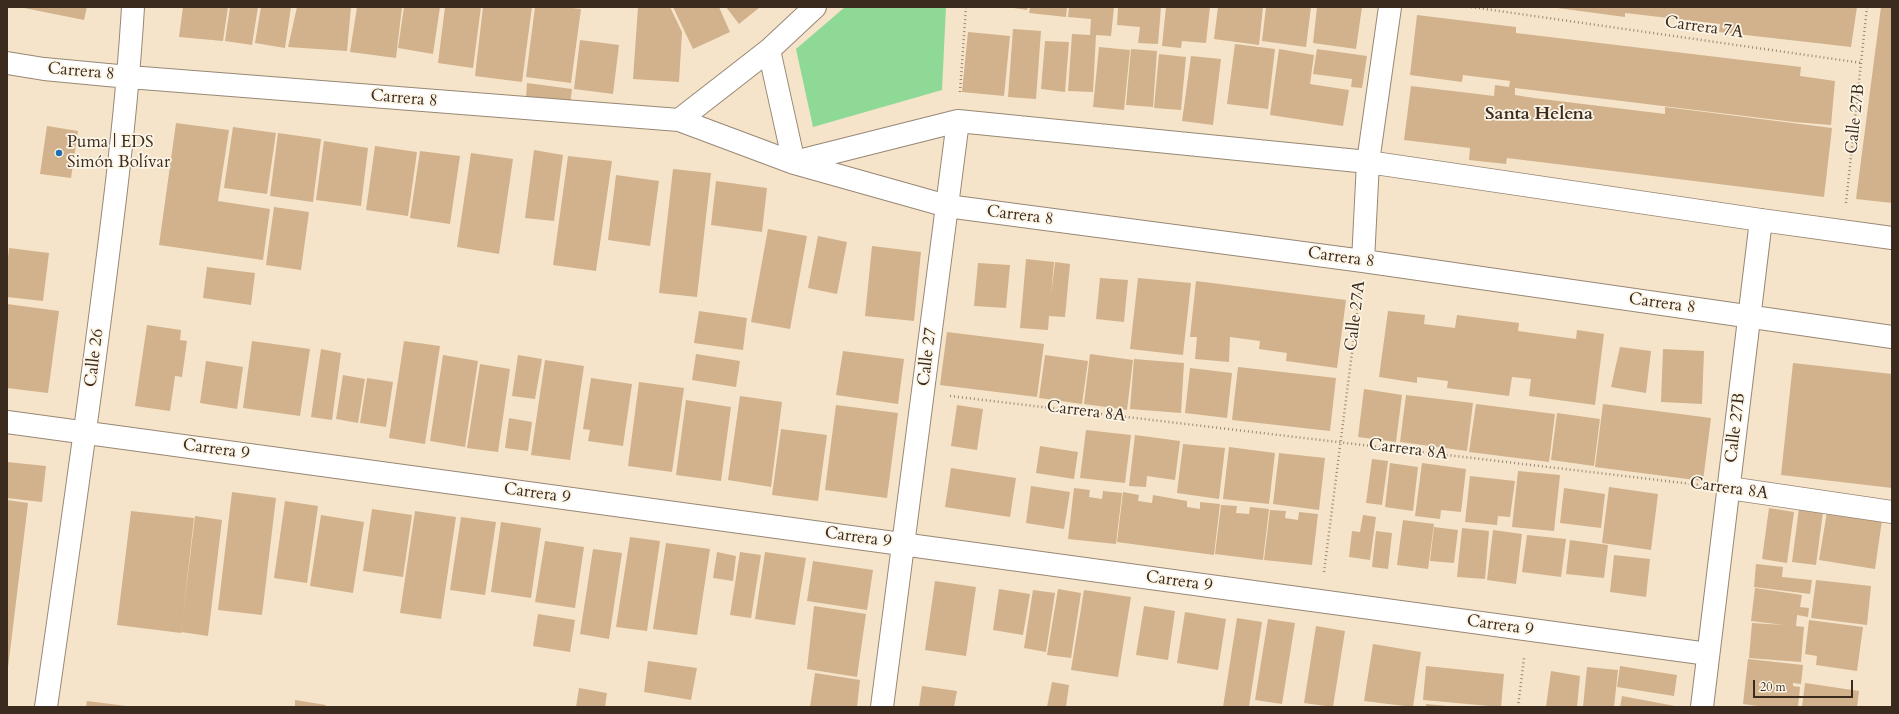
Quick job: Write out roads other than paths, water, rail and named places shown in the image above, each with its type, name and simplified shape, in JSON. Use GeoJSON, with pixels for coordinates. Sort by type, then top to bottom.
{"type":"FeatureCollection","features":[{"type":"Feature","properties":{"kind":"street","name":"Calle 26"},"geometry":{"type":"LineString","coordinates":[[46,707],[85,432],[112,226],[129,77],[133,7]]}},
{"type":"Feature","properties":{"kind":"street"},"geometry":{"type":"LineString","coordinates":[[678,120],[769,50],[815,7]]}},
{"type":"Feature","properties":{"kind":"street","name":"Calle 27A"},"geometry":{"type":"LineString","coordinates":[[1363,261],[1368,162],[1390,7]]}},
{"type":"Feature","properties":{"kind":"street"},"geometry":{"type":"LineString","coordinates":[[769,50],[794,163],[958,121],[1368,162],[1892,238]]}},
{"type":"Feature","properties":{"kind":"street","name":"Carrera 8"},"geometry":{"type":"LineString","coordinates":[[7,63],[44,69],[129,77],[678,120],[794,163],[947,206],[1363,261],[1892,337]]}},
{"type":"Feature","properties":{"kind":"street","name":"Calle 27"},"geometry":{"type":"LineString","coordinates":[[882,707],[958,121]]}},
{"type":"Feature","properties":{"kind":"street","name":"Calle 27B"},"geometry":{"type":"LineString","coordinates":[[1702,707],[1761,220]]}},
{"type":"Feature","properties":{"kind":"street","name":"Carrera 9"},"geometry":{"type":"LineString","coordinates":[[7,422],[1708,654]]}},
{"type":"Feature","properties":{"kind":"street","name":"Carrera 8A"},"geometry":{"type":"LineString","coordinates":[[1728,488],[1892,512]]}},
{"type":"Feature","properties":{"kind":"place","name":"Puma | EDS Simón Bolívar"},"geometry":{"type":"Point","coordinates":[59,153]}},
{"type":"Feature","properties":{"kind":"district","name":"Santa Helena"},"geometry":{"type":"Point","coordinates":[1539,115]}}]}
